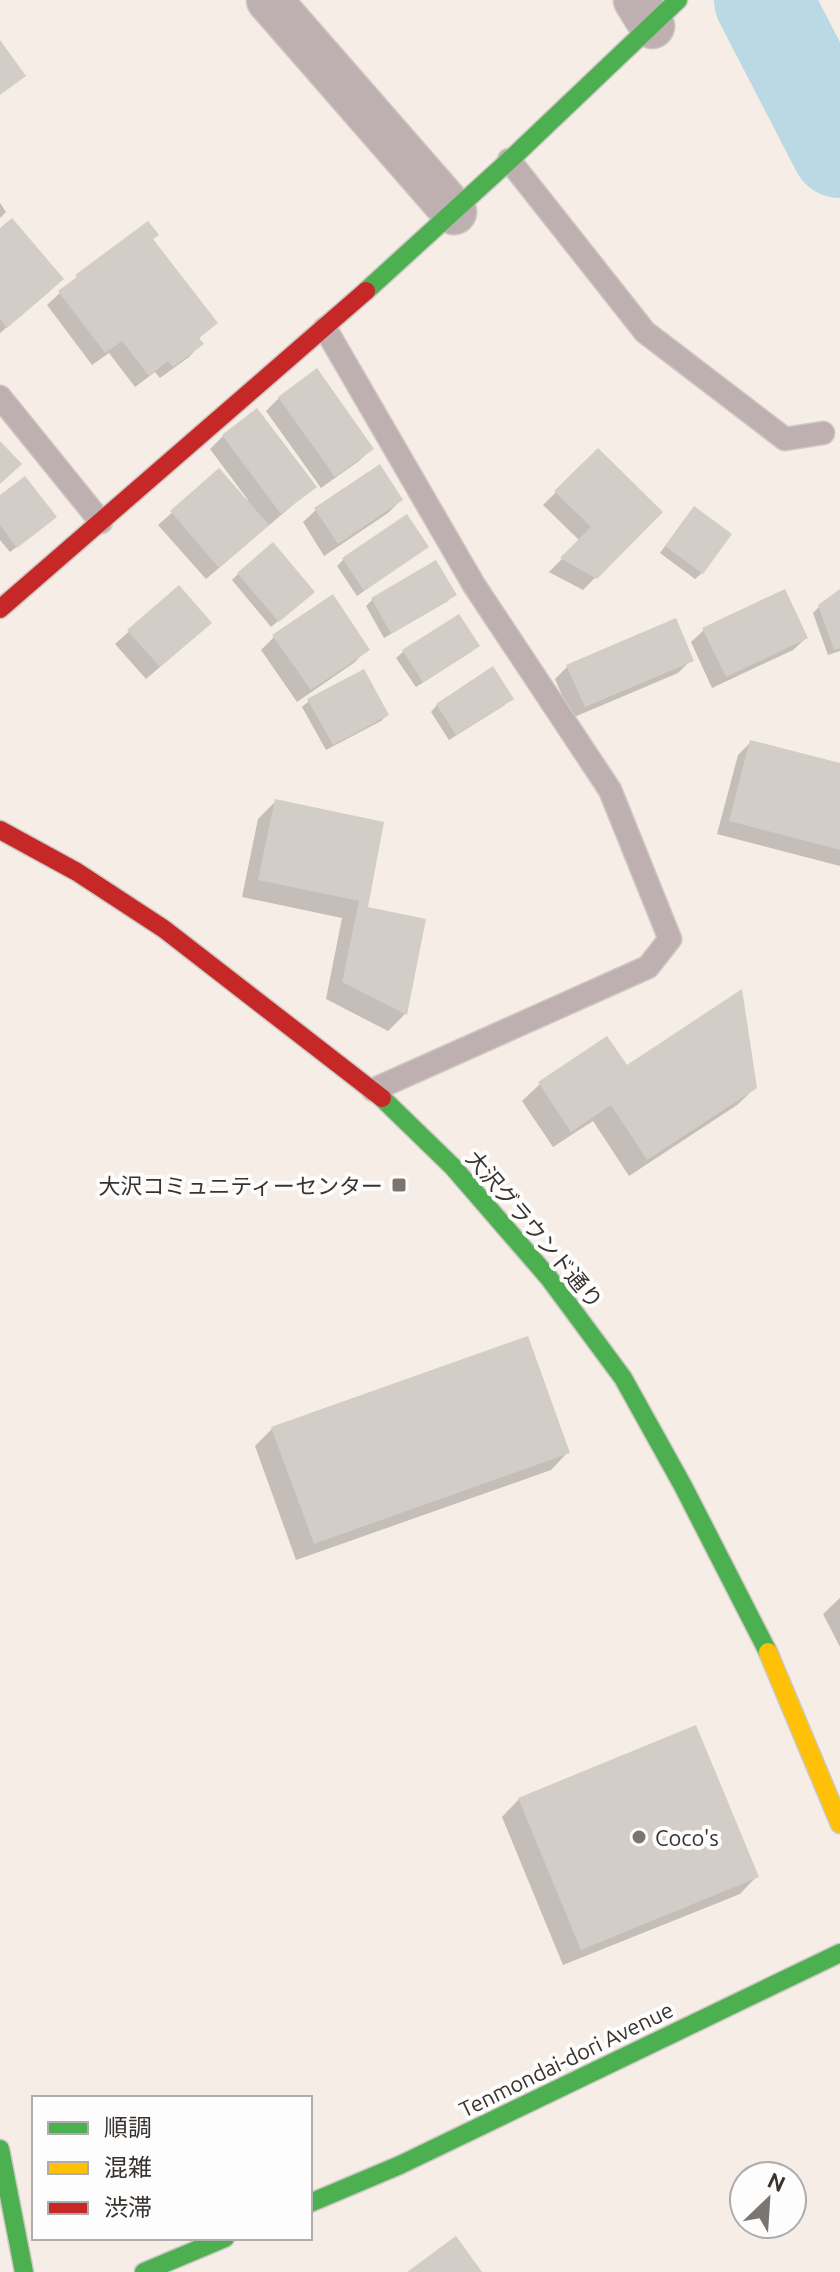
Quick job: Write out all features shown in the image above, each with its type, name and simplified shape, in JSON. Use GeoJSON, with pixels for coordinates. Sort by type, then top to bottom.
{"type":"FeatureCollection","features":[{"type":"Feature","properties":{"kind":"street"},"geometry":{"type":"LineString","coordinates":[[269,0],[454,212]]}},
{"type":"Feature","properties":{"kind":"street"},"geometry":{"type":"LineString","coordinates":[[0,609],[325,328],[454,212],[509,160],[655,9]]}},
{"type":"Feature","properties":{"kind":"street","name":"大沢グラウンド通り"},"geometry":{"type":"LineString","coordinates":[[0,830],[77,872],[164,929],[373,1090],[453,1167],[549,1278],[623,1378],[683,1486],[771,1657],[840,1824]]}},
{"type":"Feature","properties":{"kind":"street","name":"Tenmondai-dori Avenue"},"geometry":{"type":"LineString","coordinates":[[312,2202],[414,2158],[840,1953]]}},
{"type":"Feature","properties":{"kind":"street"},"geometry":{"type":"LineString","coordinates":[[0,2149],[24,2272]]}},
{"type":"Feature","properties":{"kind":"street"},"geometry":{"type":"LineString","coordinates":[[144,2272],[220,2240]]}},
{"type":"Feature","properties":{"kind":"lane"},"geometry":{"type":"LineString","coordinates":[[509,160],[645,332],[785,439],[823,433]]}},
{"type":"Feature","properties":{"kind":"lane"},"geometry":{"type":"LineString","coordinates":[[325,328],[474,585],[610,790],[670,939],[648,967],[373,1090]]}},
{"type":"Feature","properties":{"kind":"lane"},"geometry":{"type":"LineString","coordinates":[[0,397],[101,522]]}},
{"type":"Feature","properties":{"kind":"building"},"geometry":{"type":"Polygon","coordinates":[[[0,40],[26,76],[0,95],[0,40]]]}},
{"type":"Feature","properties":{"kind":"building"},"geometry":{"type":"Polygon","coordinates":[[[12,218],[64,279],[7,328],[0,319],[0,228],[12,218]]]}},
{"type":"Feature","properties":{"kind":"building"},"geometry":{"type":"Polygon","coordinates":[[[148,221],[159,235],[153,239],[218,323],[199,338],[204,344],[173,367],[168,361],[149,376],[122,341],[105,353],[58,291],[148,221]]]}},
{"type":"Feature","properties":{"kind":"building"},"geometry":{"type":"Polygon","coordinates":[[[317,368],[374,449],[335,477],[278,397],[317,368]]]}},
{"type":"Feature","properties":{"kind":"building"},"geometry":{"type":"Polygon","coordinates":[[[257,408],[317,487],[281,514],[222,435],[257,408]]]}},
{"type":"Feature","properties":{"kind":"building"},"geometry":{"type":"Polygon","coordinates":[[[0,441],[22,464],[0,484],[0,441]]]}},
{"type":"Feature","properties":{"kind":"building"},"geometry":{"type":"Polygon","coordinates":[[[598,448],[663,512],[597,579],[560,558],[591,527],[554,491],[598,448]]]}},
{"type":"Feature","properties":{"kind":"building"},"geometry":{"type":"Polygon","coordinates":[[[380,464],[403,500],[338,544],[314,508],[380,464]]]}},
{"type":"Feature","properties":{"kind":"building"},"geometry":{"type":"Polygon","coordinates":[[[219,468],[269,525],[219,568],[170,511],[219,468]]]}},
{"type":"Feature","properties":{"kind":"building"},"geometry":{"type":"Polygon","coordinates":[[[25,476],[57,517],[17,548],[0,525],[0,495],[25,476]]]}},
{"type":"Feature","properties":{"kind":"building"},"geometry":{"type":"Polygon","coordinates":[[[694,506],[732,534],[703,574],[665,546],[694,506]]]}},
{"type":"Feature","properties":{"kind":"building"},"geometry":{"type":"Polygon","coordinates":[[[407,514],[429,547],[364,591],[342,558],[407,514]]]}},
{"type":"Feature","properties":{"kind":"building"},"geometry":{"type":"Polygon","coordinates":[[[273,542],[315,592],[279,622],[237,573],[273,542]]]}},
{"type":"Feature","properties":{"kind":"building"},"geometry":{"type":"Polygon","coordinates":[[[436,560],[457,595],[391,634],[371,598],[436,560]]]}},
{"type":"Feature","properties":{"kind":"building"},"geometry":{"type":"Polygon","coordinates":[[[179,585],[212,623],[160,667],[127,630],[179,585]]]}},
{"type":"Feature","properties":{"kind":"building"},"geometry":{"type":"Polygon","coordinates":[[[785,589],[808,638],[726,677],[702,628],[785,589]]]}},
{"type":"Feature","properties":{"kind":"building"},"geometry":{"type":"Polygon","coordinates":[[[840,589],[840,648],[834,650],[818,605],[840,589]]]}},
{"type":"Feature","properties":{"kind":"building"},"geometry":{"type":"Polygon","coordinates":[[[333,594],[370,650],[311,690],[272,635],[333,594]]]}},
{"type":"Feature","properties":{"kind":"building"},"geometry":{"type":"Polygon","coordinates":[[[459,614],[480,646],[423,682],[402,650],[459,614]]]}},
{"type":"Feature","properties":{"kind":"building"},"geometry":{"type":"Polygon","coordinates":[[[676,618],[694,661],[585,707],[566,665],[676,618]]]}},
{"type":"Feature","properties":{"kind":"building"},"geometry":{"type":"Polygon","coordinates":[[[493,666],[514,699],[456,735],[436,704],[493,666]]]}},
{"type":"Feature","properties":{"kind":"building"},"geometry":{"type":"Polygon","coordinates":[[[364,669],[389,715],[333,745],[307,699],[364,669]]]}},
{"type":"Feature","properties":{"kind":"building"},"geometry":{"type":"Polygon","coordinates":[[[750,740],[840,763],[840,850],[729,821],[750,740]]]}},
{"type":"Feature","properties":{"kind":"building"},"geometry":{"type":"Polygon","coordinates":[[[275,799],[384,822],[368,907],[426,919],[407,1015],[342,982],[359,901],[258,880],[275,799]]]}},
{"type":"Feature","properties":{"kind":"building"},"geometry":{"type":"Polygon","coordinates":[[[742,989],[757,1088],[647,1160],[611,1105],[571,1132],[538,1082],[607,1036],[627,1065],[742,989]]]}},
{"type":"Feature","properties":{"kind":"building"},"geometry":{"type":"Polygon","coordinates":[[[528,1336],[570,1453],[314,1544],[271,1427],[528,1336]]]}},
{"type":"Feature","properties":{"kind":"building","name":"Coco's"},"geometry":{"type":"Polygon","coordinates":[[[696,1725],[759,1877],[581,1950],[518,1798],[696,1725]]]}},
{"type":"Feature","properties":{"kind":"building"},"geometry":{"type":"Polygon","coordinates":[[[456,2236],[482,2272],[407,2272],[456,2236]]]}},
{"type":"Feature","properties":{"kind":"waterway"},"geometry":{"type":"LineString","coordinates":[[763,0],[840,149]]}},
{"type":"Feature","properties":{"kind":"traffic: fast"},"geometry":{"type":"LineString","coordinates":[[366,291],[678,0]]}},
{"type":"Feature","properties":{"kind":"traffic: fast"},"geometry":{"type":"LineString","coordinates":[[382,1098],[453,1167],[549,1278],[623,1378],[683,1486],[768,1652]]}},
{"type":"Feature","properties":{"kind":"traffic: fast"},"geometry":{"type":"LineString","coordinates":[[312,2202],[400,2165],[840,1953]]}},
{"type":"Feature","properties":{"kind":"traffic: fast"},"geometry":{"type":"LineString","coordinates":[[0,2149],[24,2272]]}},
{"type":"Feature","properties":{"kind":"traffic: fast"},"geometry":{"type":"LineString","coordinates":[[144,2272],[220,2240]]}},
{"type":"Feature","properties":{"kind":"traffic: slow"},"geometry":{"type":"LineString","coordinates":[[768,1652],[840,1824]]}},
{"type":"Feature","properties":{"kind":"traffic: jam"},"geometry":{"type":"LineString","coordinates":[[0,609],[366,291]]}},
{"type":"Feature","properties":{"kind":"traffic: jam"},"geometry":{"type":"LineString","coordinates":[[0,830],[77,872],[164,929],[382,1098]]}},
{"type":"Feature","properties":{"kind":"place","name":"大沢コミュニティーセンター"},"geometry":{"type":"Point","coordinates":[399,1185]}},
{"type":"Feature","properties":{"kind":"place","name":"Coco's"},"geometry":{"type":"Point","coordinates":[639,1837]}}]}
